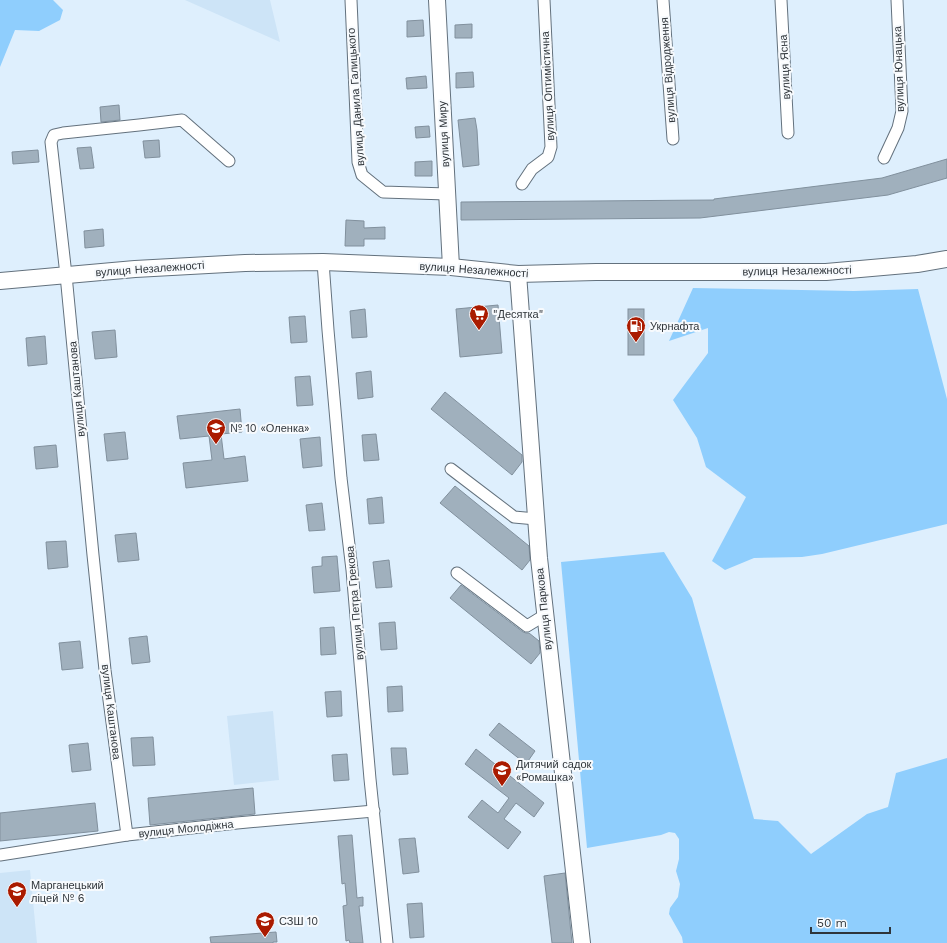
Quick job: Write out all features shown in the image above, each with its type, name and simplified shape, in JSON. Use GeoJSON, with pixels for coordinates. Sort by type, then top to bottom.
{"type":"FeatureCollection","features":[{"type":"Feature","properties":{"kind":"main road","name":"вулиця Миру"},"geometry":{"type":"LineString","coordinates":[[437,0],[451,267]]}},
{"type":"Feature","properties":{"kind":"main road","name":"вулиця Незалежності"},"geometry":{"type":"LineString","coordinates":[[0,281],[135,269],[245,263],[323,262],[451,267],[518,274],[596,272],[826,272],[917,264],[947,259]]}},
{"type":"Feature","properties":{"kind":"main road","name":"вулиця Паркова"},"geometry":{"type":"LineString","coordinates":[[518,274],[538,558],[582,943]]}},
{"type":"Feature","properties":{"kind":"street","name":"вулиця Данила Галицького"},"geometry":{"type":"LineString","coordinates":[[351,0],[358,162],[362,175],[383,192],[447,194]]}},
{"type":"Feature","properties":{"kind":"street","name":"вулиця Оптимістична"},"geometry":{"type":"LineString","coordinates":[[522,184],[532,169],[548,158],[552,147],[544,0]]}},
{"type":"Feature","properties":{"kind":"street","name":"вулиця Відродження"},"geometry":{"type":"LineString","coordinates":[[663,0],[673,139]]}},
{"type":"Feature","properties":{"kind":"street","name":"вулиця Ясна"},"geometry":{"type":"LineString","coordinates":[[781,0],[788,133]]}},
{"type":"Feature","properties":{"kind":"street","name":"вулиця Юнацька"},"geometry":{"type":"LineString","coordinates":[[884,158],[898,128],[902,111],[897,0]]}},
{"type":"Feature","properties":{"kind":"street","name":"вулиця Каштанова"},"geometry":{"type":"LineString","coordinates":[[127,835],[103,654],[66,275],[50,142],[54,135],[63,133],[182,120],[229,161]]}},
{"type":"Feature","properties":{"kind":"street","name":"вулиця Петра Грекова"},"geometry":{"type":"LineString","coordinates":[[323,262],[341,478],[352,570],[387,943]]}},
{"type":"Feature","properties":{"kind":"street"},"geometry":{"type":"LineString","coordinates":[[451,469],[514,517],[536,519]]}},
{"type":"Feature","properties":{"kind":"street"},"geometry":{"type":"LineString","coordinates":[[457,573],[527,626],[545,615]]}},
{"type":"Feature","properties":{"kind":"street","name":"вулиця Молодіжна"},"geometry":{"type":"LineString","coordinates":[[0,855],[127,835],[237,823],[374,811]]}},
{"type":"Feature","properties":{"kind":"shaded area"},"geometry":{"type":"Polygon","coordinates":[[[0,0],[53,0],[63,10],[60,20],[39,31],[15,30],[0,67],[0,0]]]}},
{"type":"Feature","properties":{"kind":"shaded area"},"geometry":{"type":"Polygon","coordinates":[[[185,0],[270,0],[280,42],[185,0]]]}},
{"type":"Feature","properties":{"kind":"shaded area"},"geometry":{"type":"Polygon","coordinates":[[[693,288],[854,291],[918,289],[947,399],[947,524],[822,554],[802,557],[754,558],[725,570],[712,561],[746,497],[706,467],[697,438],[673,400],[708,353],[708,328],[669,341],[693,288]]]}},
{"type":"Feature","properties":{"kind":"shaded area"},"geometry":{"type":"Polygon","coordinates":[[[664,552],[692,598],[754,819],[778,821],[811,854],[867,814],[888,807],[896,773],[947,758],[947,943],[683,943],[682,937],[669,914],[670,908],[678,897],[680,884],[676,871],[679,859],[679,839],[675,833],[669,832],[661,835],[587,848],[561,562],[664,552]]]}},
{"type":"Feature","properties":{"kind":"shaded area"},"geometry":{"type":"Polygon","coordinates":[[[273,711],[279,780],[234,785],[227,716],[273,711]]]}},
{"type":"Feature","properties":{"kind":"shaded area","name":"Марганецький ліцей № 6"},"geometry":{"type":"Polygon","coordinates":[[[30,870],[37,943],[0,943],[0,873],[30,870]]]}},
{"type":"Feature","properties":{"kind":"building"},"geometry":{"type":"Polygon","coordinates":[[[423,20],[424,36],[407,37],[407,21],[423,20]]]}},
{"type":"Feature","properties":{"kind":"building"},"geometry":{"type":"Polygon","coordinates":[[[472,24],[472,38],[455,38],[455,25],[472,24]]]}},
{"type":"Feature","properties":{"kind":"building"},"geometry":{"type":"Polygon","coordinates":[[[473,72],[474,87],[456,88],[456,73],[473,72]]]}},
{"type":"Feature","properties":{"kind":"building"},"geometry":{"type":"Polygon","coordinates":[[[426,76],[427,88],[407,89],[406,78],[426,76]]]}},
{"type":"Feature","properties":{"kind":"building"},"geometry":{"type":"Polygon","coordinates":[[[119,105],[120,120],[101,122],[100,107],[119,105]]]}},
{"type":"Feature","properties":{"kind":"building"},"geometry":{"type":"Polygon","coordinates":[[[475,118],[479,165],[463,167],[458,120],[475,118]]]}},
{"type":"Feature","properties":{"kind":"building"},"geometry":{"type":"Polygon","coordinates":[[[429,126],[430,137],[416,138],[415,127],[429,126]]]}},
{"type":"Feature","properties":{"kind":"building"},"geometry":{"type":"Polygon","coordinates":[[[159,140],[160,157],[145,158],[143,141],[159,140]]]}},
{"type":"Feature","properties":{"kind":"building"},"geometry":{"type":"Polygon","coordinates":[[[91,147],[94,168],[80,169],[77,148],[91,147]]]}},
{"type":"Feature","properties":{"kind":"building"},"geometry":{"type":"Polygon","coordinates":[[[38,150],[39,162],[13,164],[12,152],[38,150]]]}},
{"type":"Feature","properties":{"kind":"building"},"geometry":{"type":"Polygon","coordinates":[[[947,159],[947,178],[888,195],[700,218],[461,220],[461,202],[714,200],[882,178],[947,159]]]}},
{"type":"Feature","properties":{"kind":"building"},"geometry":{"type":"Polygon","coordinates":[[[432,161],[432,176],[415,176],[415,162],[432,161]]]}},
{"type":"Feature","properties":{"kind":"building"},"geometry":{"type":"Polygon","coordinates":[[[346,220],[364,221],[364,228],[385,227],[385,239],[364,239],[364,246],[345,246],[346,220]]]}},
{"type":"Feature","properties":{"kind":"building"},"geometry":{"type":"Polygon","coordinates":[[[103,229],[104,246],[85,248],[84,231],[103,229]]]}},
{"type":"Feature","properties":{"kind":"building","name":"\"Десятка\""},"geometry":{"type":"Polygon","coordinates":[[[498,305],[502,353],[460,357],[456,309],[498,305]]]}},
{"type":"Feature","properties":{"kind":"building"},"geometry":{"type":"Polygon","coordinates":[[[365,309],[367,337],[352,338],[350,311],[365,309]]]}},
{"type":"Feature","properties":{"kind":"building","name":"Укрнафта"},"geometry":{"type":"Polygon","coordinates":[[[628,309],[644,309],[644,355],[628,355],[628,309]]]}},
{"type":"Feature","properties":{"kind":"building"},"geometry":{"type":"Polygon","coordinates":[[[305,316],[307,342],[291,343],[289,317],[305,316]]]}},
{"type":"Feature","properties":{"kind":"building"},"geometry":{"type":"Polygon","coordinates":[[[115,330],[117,357],[95,359],[92,332],[115,330]]]}},
{"type":"Feature","properties":{"kind":"building"},"geometry":{"type":"Polygon","coordinates":[[[45,336],[47,364],[28,366],[26,338],[45,336]]]}},
{"type":"Feature","properties":{"kind":"building"},"geometry":{"type":"Polygon","coordinates":[[[371,371],[373,397],[358,399],[356,373],[371,371]]]}},
{"type":"Feature","properties":{"kind":"building"},"geometry":{"type":"Polygon","coordinates":[[[310,376],[313,405],[297,406],[295,377],[310,376]]]}},
{"type":"Feature","properties":{"kind":"building"},"geometry":{"type":"Polygon","coordinates":[[[445,392],[522,455],[522,462],[512,475],[431,409],[445,392]]]}},
{"type":"Feature","properties":{"kind":"building"},"geometry":{"type":"Polygon","coordinates":[[[240,409],[242,432],[221,434],[224,459],[245,456],[248,481],[186,488],[183,463],[212,460],[209,436],[180,439],[177,416],[240,409]]]}},
{"type":"Feature","properties":{"kind":"building"},"geometry":{"type":"Polygon","coordinates":[[[125,432],[128,459],[107,461],[104,434],[125,432]]]}},
{"type":"Feature","properties":{"kind":"building"},"geometry":{"type":"Polygon","coordinates":[[[376,434],[379,460],[364,461],[362,435],[376,434]]]}},
{"type":"Feature","properties":{"kind":"building"},"geometry":{"type":"Polygon","coordinates":[[[320,437],[322,466],[303,468],[300,439],[320,437]]]}},
{"type":"Feature","properties":{"kind":"building"},"geometry":{"type":"Polygon","coordinates":[[[56,445],[58,467],[36,469],[34,447],[56,445]]]}},
{"type":"Feature","properties":{"kind":"building"},"geometry":{"type":"Polygon","coordinates":[[[455,486],[529,546],[530,560],[522,570],[440,503],[455,486]]]}},
{"type":"Feature","properties":{"kind":"building"},"geometry":{"type":"Polygon","coordinates":[[[382,497],[384,523],[369,524],[367,499],[382,497]]]}},
{"type":"Feature","properties":{"kind":"building"},"geometry":{"type":"Polygon","coordinates":[[[322,503],[325,530],[309,531],[306,505],[322,503]]]}},
{"type":"Feature","properties":{"kind":"building"},"geometry":{"type":"Polygon","coordinates":[[[136,533],[139,560],[118,562],[115,535],[136,533]]]}},
{"type":"Feature","properties":{"kind":"building"},"geometry":{"type":"Polygon","coordinates":[[[66,541],[68,567],[48,569],[46,542],[66,541]]]}},
{"type":"Feature","properties":{"kind":"building"},"geometry":{"type":"Polygon","coordinates":[[[337,556],[340,591],[314,593],[312,567],[322,566],[322,557],[337,556]]]}},
{"type":"Feature","properties":{"kind":"building"},"geometry":{"type":"Polygon","coordinates":[[[389,560],[392,587],[376,588],[373,562],[389,560]]]}},
{"type":"Feature","properties":{"kind":"building"},"geometry":{"type":"Polygon","coordinates":[[[461,585],[523,632],[529,633],[539,641],[540,653],[531,664],[450,598],[461,585]]]}},
{"type":"Feature","properties":{"kind":"building"},"geometry":{"type":"Polygon","coordinates":[[[395,622],[397,649],[381,650],[379,623],[395,622]]]}},
{"type":"Feature","properties":{"kind":"building"},"geometry":{"type":"Polygon","coordinates":[[[334,627],[336,654],[321,655],[320,628],[334,627]]]}},
{"type":"Feature","properties":{"kind":"building"},"geometry":{"type":"Polygon","coordinates":[[[147,636],[150,662],[132,664],[129,638],[147,636]]]}},
{"type":"Feature","properties":{"kind":"building"},"geometry":{"type":"Polygon","coordinates":[[[80,641],[83,668],[62,670],[59,643],[80,641]]]}},
{"type":"Feature","properties":{"kind":"building"},"geometry":{"type":"Polygon","coordinates":[[[402,686],[403,711],[388,712],[387,687],[402,686]]]}},
{"type":"Feature","properties":{"kind":"building"},"geometry":{"type":"Polygon","coordinates":[[[341,691],[342,716],[327,717],[325,692],[341,691]]]}},
{"type":"Feature","properties":{"kind":"building"},"geometry":{"type":"Polygon","coordinates":[[[499,723],[535,751],[526,764],[489,735],[499,723]]]}},
{"type":"Feature","properties":{"kind":"building"},"geometry":{"type":"Polygon","coordinates":[[[153,737],[155,765],[133,766],[131,738],[153,737]]]}},
{"type":"Feature","properties":{"kind":"building"},"geometry":{"type":"Polygon","coordinates":[[[88,743],[91,770],[72,772],[69,745],[88,743]]]}},
{"type":"Feature","properties":{"kind":"building"},"geometry":{"type":"Polygon","coordinates":[[[391,748],[406,748],[408,774],[393,775],[391,748]]]}},
{"type":"Feature","properties":{"kind":"building"},"geometry":{"type":"Polygon","coordinates":[[[476,749],[544,803],[534,817],[516,803],[504,819],[521,832],[508,849],[468,817],[482,800],[498,813],[509,798],[465,764],[476,749]]]}},
{"type":"Feature","properties":{"kind":"building"},"geometry":{"type":"Polygon","coordinates":[[[347,754],[349,780],[334,781],[332,755],[347,754]]]}},
{"type":"Feature","properties":{"kind":"building"},"geometry":{"type":"Polygon","coordinates":[[[253,788],[255,814],[150,825],[148,798],[253,788]]]}},
{"type":"Feature","properties":{"kind":"building"},"geometry":{"type":"Polygon","coordinates":[[[95,803],[98,831],[0,841],[0,813],[95,803]]]}},
{"type":"Feature","properties":{"kind":"building"},"geometry":{"type":"Polygon","coordinates":[[[352,835],[357,898],[363,897],[363,906],[359,906],[363,943],[350,943],[349,940],[346,941],[343,906],[347,905],[345,883],[342,884],[338,836],[352,835]]]}},
{"type":"Feature","properties":{"kind":"building"},"geometry":{"type":"Polygon","coordinates":[[[415,838],[419,872],[403,874],[399,839],[415,838]]]}},
{"type":"Feature","properties":{"kind":"building"},"geometry":{"type":"Polygon","coordinates":[[[565,873],[572,943],[552,943],[544,876],[565,873]]]}},
{"type":"Feature","properties":{"kind":"building"},"geometry":{"type":"Polygon","coordinates":[[[422,903],[424,937],[410,938],[407,904],[422,903]]]}},
{"type":"Feature","properties":{"kind":"building"},"geometry":{"type":"Polygon","coordinates":[[[276,932],[277,942],[273,943],[211,943],[210,937],[276,932]]]}},
{"type":"Feature","properties":{"kind":"place","name":"\"Десятка\""},"geometry":{"type":"Point","coordinates":[479,331]}},
{"type":"Feature","properties":{"kind":"place","name":"Укрнафта"},"geometry":{"type":"Point","coordinates":[636,343]}},
{"type":"Feature","properties":{"kind":"place","name":"№ 10 «Оленка»"},"geometry":{"type":"Point","coordinates":[216,445]}},
{"type":"Feature","properties":{"kind":"place","name":"Дитячий садок «Ромашка»"},"geometry":{"type":"Point","coordinates":[502,787]}},
{"type":"Feature","properties":{"kind":"place","name":"Марганецький ліцей № 6"},"geometry":{"type":"Point","coordinates":[17,908]}},
{"type":"Feature","properties":{"kind":"place","name":"СЗШ 10"},"geometry":{"type":"Point","coordinates":[265,938]}}]}
